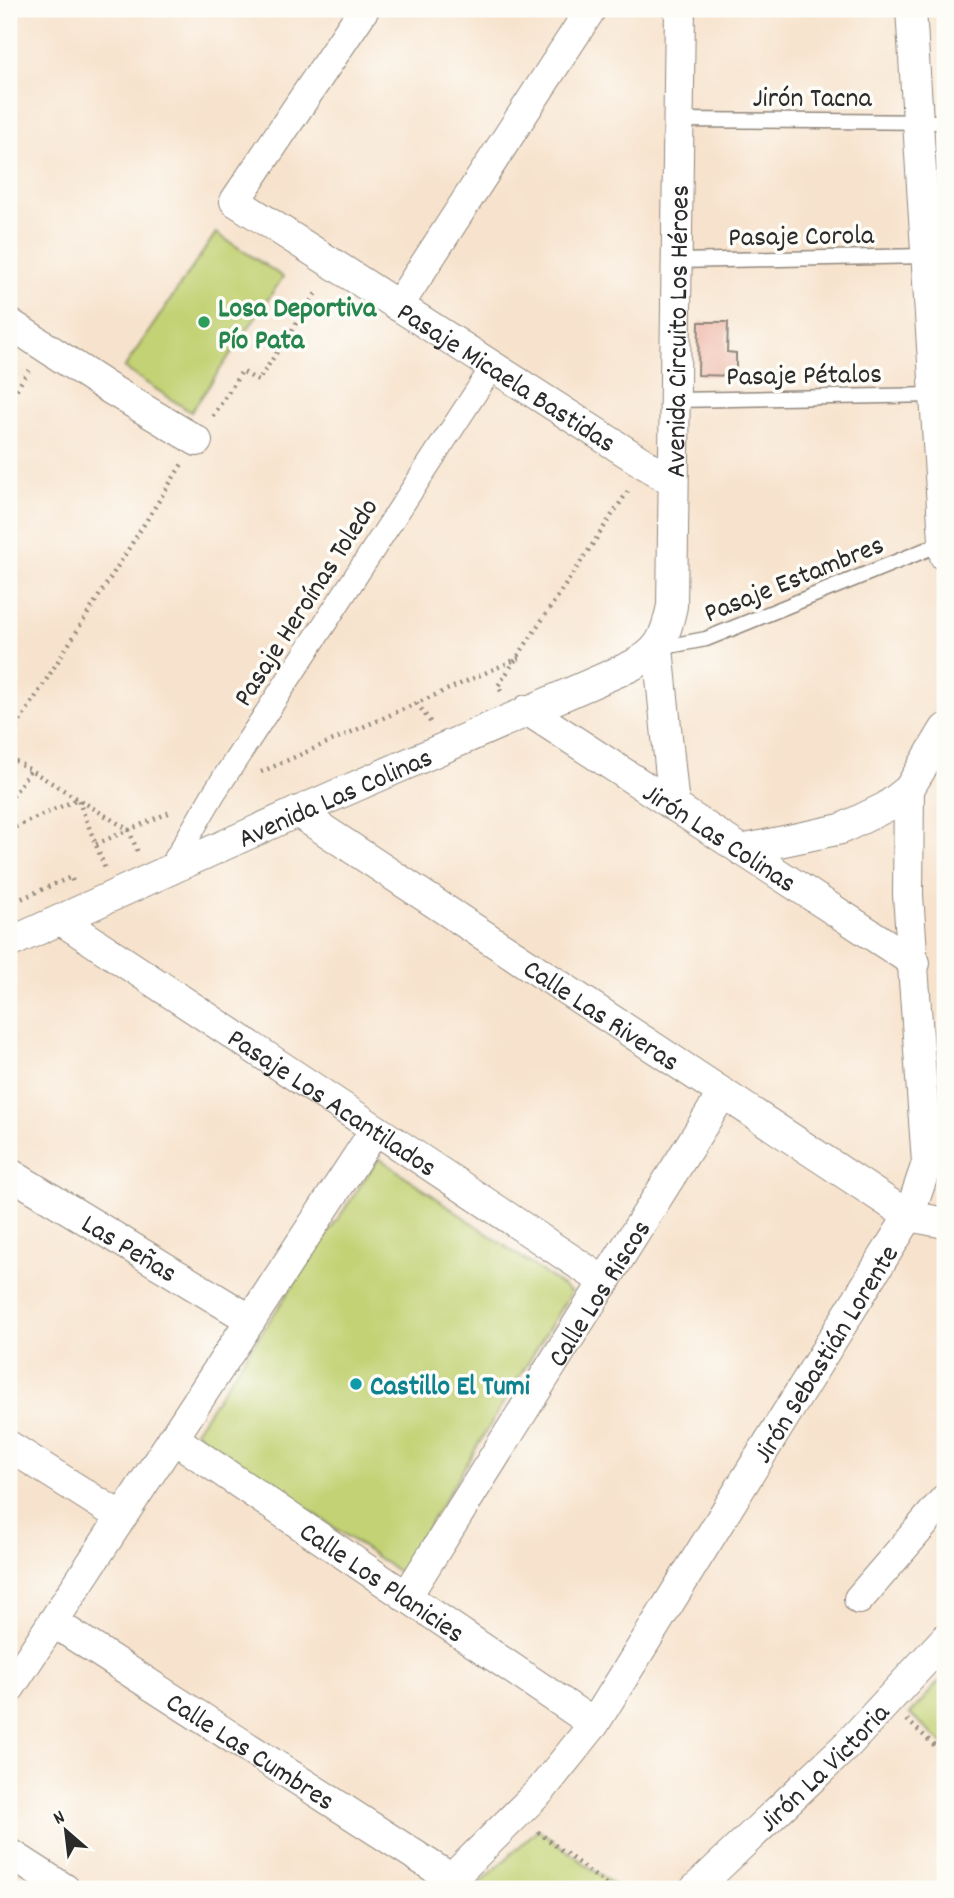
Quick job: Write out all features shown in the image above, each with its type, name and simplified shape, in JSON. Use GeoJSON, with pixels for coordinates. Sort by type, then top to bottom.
{"type":"FeatureCollection","features":[{"type":"Feature","properties":{"kind":"street","name":"Pasaje Micaela Bastidas"},"geometry":{"type":"LineString","coordinates":[[364,9],[235,201],[673,482]]}},
{"type":"Feature","properties":{"kind":"street"},"geometry":{"type":"LineString","coordinates":[[398,306],[591,9]]}},
{"type":"Feature","properties":{"kind":"street","name":"Avenida Circuito Los Héroes"},"geometry":{"type":"LineString","coordinates":[[657,648],[667,631],[672,606],[680,9]]}},
{"type":"Feature","properties":{"kind":"street"},"geometry":{"type":"LineString","coordinates":[[911,9],[932,121],[926,256],[945,547]]}},
{"type":"Feature","properties":{"kind":"street"},"geometry":{"type":"LineString","coordinates":[[9,323],[197,441]]}},
{"type":"Feature","properties":{"kind":"street","name":"Pasaje Heroínas Toledo"},"geometry":{"type":"LineString","coordinates":[[169,870],[214,793],[493,366]]}},
{"type":"Feature","properties":{"kind":"street"},"geometry":{"type":"LineString","coordinates":[[657,648],[674,806]]}},
{"type":"Feature","properties":{"kind":"street","name":"Avenida Las Colinas"},"geometry":{"type":"LineString","coordinates":[[9,943],[297,812],[629,667],[657,648]]}},
{"type":"Feature","properties":{"kind":"street","name":"Jirón Las Colinas"},"geometry":{"type":"LineString","coordinates":[[527,710],[915,963]]}},
{"type":"Feature","properties":{"kind":"street"},"geometry":{"type":"LineString","coordinates":[[741,850],[841,829],[886,807],[909,789],[945,729]]}},
{"type":"Feature","properties":{"kind":"street","name":"Jirón Sebastián Lorente"},"geometry":{"type":"LineString","coordinates":[[446,1884],[541,1790],[594,1724],[909,1216],[927,1163],[915,963],[908,895],[909,789]]}},
{"type":"Feature","properties":{"kind":"street","name":"Calle Las Riveras"},"geometry":{"type":"LineString","coordinates":[[297,812],[909,1216]]}},
{"type":"Feature","properties":{"kind":"street","name":"Pasaje Los Acantilados"},"geometry":{"type":"LineString","coordinates":[[61,920],[605,1282]]}},
{"type":"Feature","properties":{"kind":"street","name":"Calle Los Riscos"},"geometry":{"type":"LineString","coordinates":[[406,1597],[723,1093]]}},
{"type":"Feature","properties":{"kind":"street"},"geometry":{"type":"LineString","coordinates":[[9,1689],[375,1130]]}},
{"type":"Feature","properties":{"kind":"street","name":"Las Peñas"},"geometry":{"type":"LineString","coordinates":[[9,1174],[251,1320]]}},
{"type":"Feature","properties":{"kind":"street"},"geometry":{"type":"LineString","coordinates":[[909,1216],[945,1223]]}},
{"type":"Feature","properties":{"kind":"street","name":"Calle Los Planicies"},"geometry":{"type":"LineString","coordinates":[[173,1438],[594,1724]]}},
{"type":"Feature","properties":{"kind":"street"},"geometry":{"type":"LineString","coordinates":[[9,1446],[121,1517]]}},
{"type":"Feature","properties":{"kind":"street"},"geometry":{"type":"LineString","coordinates":[[859,1599],[945,1499]]}},
{"type":"Feature","properties":{"kind":"street","name":"Calle Las Cumbres"},"geometry":{"type":"LineString","coordinates":[[53,1622],[446,1884]]}},
{"type":"Feature","properties":{"kind":"street","name":"Jirón La Victoria"},"geometry":{"type":"LineString","coordinates":[[695,1889],[848,1744],[945,1639]]}},
{"type":"Feature","properties":{"kind":"street"},"geometry":{"type":"LineString","coordinates":[[9,1853],[65,1889]]}},
{"type":"Feature","properties":{"kind":"lane","name":"Jirón Tacna"},"geometry":{"type":"LineString","coordinates":[[679,120],[932,121]]}},
{"type":"Feature","properties":{"kind":"lane","name":"Pasaje Corola"},"geometry":{"type":"LineString","coordinates":[[677,261],[926,256]]}},
{"type":"Feature","properties":{"kind":"lane","name":"Pasaje Pétalos"},"geometry":{"type":"LineString","coordinates":[[675,400],[935,395]]}},
{"type":"Feature","properties":{"kind":"lane","name":"Pasaje Estambres"},"geometry":{"type":"LineString","coordinates":[[657,648],[706,639],[945,547]]}},
{"type":"Feature","properties":{"kind":"path"},"geometry":{"type":"LineString","coordinates":[[9,739],[242,372],[258,381],[321,286]]}},
{"type":"Feature","properties":{"kind":"path"},"geometry":{"type":"LineString","coordinates":[[9,401],[44,346]]}},
{"type":"Feature","properties":{"kind":"path"},"geometry":{"type":"LineString","coordinates":[[502,694],[498,686],[646,464]]}},
{"type":"Feature","properties":{"kind":"path"},"geometry":{"type":"LineString","coordinates":[[96,844],[519,658]]}},
{"type":"Feature","properties":{"kind":"path"},"geometry":{"type":"LineString","coordinates":[[9,757],[129,830],[139,855]]}},
{"type":"Feature","properties":{"kind":"path"},"geometry":{"type":"LineString","coordinates":[[9,802],[30,769]]}},
{"type":"Feature","properties":{"kind":"path"},"geometry":{"type":"LineString","coordinates":[[9,830],[78,799]]}},
{"type":"Feature","properties":{"kind":"path"},"geometry":{"type":"LineString","coordinates":[[78,799],[106,870]]}},
{"type":"Feature","properties":{"kind":"path"},"geometry":{"type":"LineString","coordinates":[[9,904],[71,877],[74,884]]}},
{"type":"Feature","properties":{"kind":"path"},"geometry":{"type":"LineString","coordinates":[[887,1702],[945,1755]]}},
{"type":"Feature","properties":{"kind":"path"},"geometry":{"type":"LineString","coordinates":[[516,1815],[612,1889]]}},
{"type":"Feature","properties":{"kind":"green space","name":"Losa Deportiva Pío Pata"},"geometry":{"type":"Polygon","coordinates":[[[216,233],[283,277],[191,412],[124,368],[216,233]]]}},
{"type":"Feature","properties":{"kind":"green space"},"geometry":{"type":"Polygon","coordinates":[[[379,1158],[571,1292],[400,1573],[195,1431],[379,1158]]]}},
{"type":"Feature","properties":{"kind":"green space"},"geometry":{"type":"Polygon","coordinates":[[[945,1675],[945,1746],[910,1714],[945,1675]]]}},
{"type":"Feature","properties":{"kind":"green space"},"geometry":{"type":"Polygon","coordinates":[[[538,1829],[619,1889],[474,1889],[538,1829]]]}},
{"type":"Feature","properties":{"kind":"building"},"geometry":{"type":"Polygon","coordinates":[[[699,322],[728,322],[727,352],[736,353],[736,376],[698,375],[699,322]]]}},
{"type":"Feature","properties":{"kind":"place","name":"Losa Deportiva Pío Pata"},"geometry":{"type":"Point","coordinates":[204,322]}},
{"type":"Feature","properties":{"kind":"place","name":"Castillo El Tumi"},"geometry":{"type":"Point","coordinates":[356,1384]}}]}
